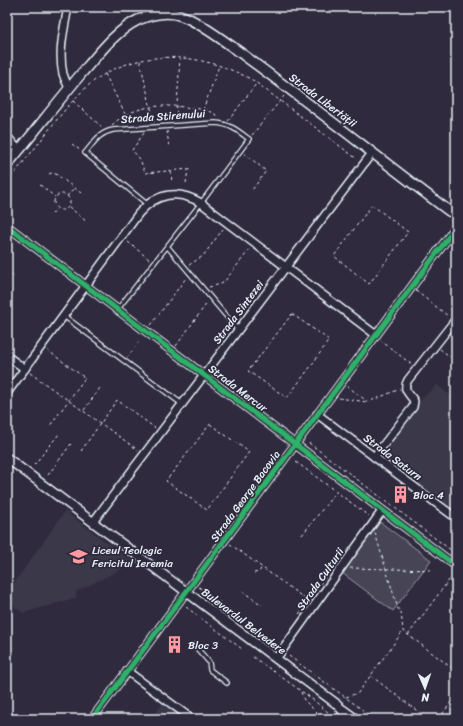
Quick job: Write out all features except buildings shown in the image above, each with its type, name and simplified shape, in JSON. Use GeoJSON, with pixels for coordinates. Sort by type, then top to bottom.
{"type":"FeatureCollection","features":[{"type":"Feature","properties":{"kind":"main road","name":"Strada Libertății"},"geometry":{"type":"LineString","coordinates":[[7,165],[114,37],[133,22],[140,19],[179,11],[217,36],[289,89],[452,213],[456,222]]}},
{"type":"Feature","properties":{"kind":"street"},"geometry":{"type":"LineString","coordinates":[[68,7],[61,58],[65,81],[70,88]]}},
{"type":"Feature","properties":{"kind":"street"},"geometry":{"type":"LineString","coordinates":[[7,136],[19,151]]}},
{"type":"Feature","properties":{"kind":"street","name":"Strada Sintezei"},"geometry":{"type":"LineString","coordinates":[[93,522],[372,153]]}},
{"type":"Feature","properties":{"kind":"street"},"geometry":{"type":"LineString","coordinates":[[7,393],[139,214],[153,200],[162,196],[177,195],[190,198],[201,203],[376,335]]}},
{"type":"Feature","properties":{"kind":"street","name":"Strada Mercur"},"geometry":{"type":"LineString","coordinates":[[7,226],[456,566]]}},
{"type":"Feature","properties":{"kind":"street","name":"Strada George Bacovia"},"geometry":{"type":"LineString","coordinates":[[92,719],[456,227]]}},
{"type":"Feature","properties":{"kind":"street"},"geometry":{"type":"LineString","coordinates":[[374,457],[413,407],[414,401],[407,393],[406,387],[408,380],[455,320]]}},
{"type":"Feature","properties":{"kind":"street"},"geometry":{"type":"LineString","coordinates":[[7,356],[25,369]]}},
{"type":"Feature","properties":{"kind":"street","name":"Strada Saturn"},"geometry":{"type":"LineString","coordinates":[[318,414],[456,518]]}},
{"type":"Feature","properties":{"kind":"street","name":"Bulevardul Belvedere"},"geometry":{"type":"LineString","coordinates":[[7,458],[338,705],[349,719]]}},
{"type":"Feature","properties":{"kind":"street","name":"Strada Culturii"},"geometry":{"type":"LineString","coordinates":[[276,659],[382,510]]}},
{"type":"Feature","properties":{"kind":"street"},"geometry":{"type":"LineString","coordinates":[[128,671],[192,719]]}},
{"type":"Feature","properties":{"kind":"street"},"geometry":{"type":"LineString","coordinates":[[338,705],[357,719]]}},
{"type":"Feature","properties":{"kind":"lane","name":"Strada Stirenului"},"geometry":{"type":"LineString","coordinates":[[85,153],[106,131],[113,130],[225,124],[238,130],[249,139]]}},
{"type":"Feature","properties":{"kind":"lane"},"geometry":{"type":"LineString","coordinates":[[117,310],[249,139]]}},
{"type":"Feature","properties":{"kind":"lane"},"geometry":{"type":"LineString","coordinates":[[85,153],[148,205]]}},
{"type":"Feature","properties":{"kind":"lane"},"geometry":{"type":"LineString","coordinates":[[167,246],[238,330]]}},
{"type":"Feature","properties":{"kind":"lane"},"geometry":{"type":"LineString","coordinates":[[64,316],[182,404]]}},
{"type":"Feature","properties":{"kind":"lane"},"geometry":{"type":"LineString","coordinates":[[194,645],[209,662],[210,670],[226,683]]}},
{"type":"Feature","properties":{"kind":"path"},"geometry":{"type":"LineString","coordinates":[[175,126],[180,57]]}},
{"type":"Feature","properties":{"kind":"path"},"geometry":{"type":"LineString","coordinates":[[7,182],[73,100],[90,84],[105,74],[125,64],[140,60],[161,58],[192,58],[240,74],[257,83],[357,159]]}},
{"type":"Feature","properties":{"kind":"path"},"geometry":{"type":"LineString","coordinates":[[140,60],[155,127]]}},
{"type":"Feature","properties":{"kind":"path"},"geometry":{"type":"LineString","coordinates":[[204,110],[219,66]]}},
{"type":"Feature","properties":{"kind":"path"},"geometry":{"type":"LineString","coordinates":[[105,74],[125,115]]}},
{"type":"Feature","properties":{"kind":"path"},"geometry":{"type":"LineString","coordinates":[[73,100],[106,131],[114,122],[125,115],[142,108],[167,105],[204,110],[215,114],[225,124],[257,83]]}},
{"type":"Feature","properties":{"kind":"path"},"geometry":{"type":"LineString","coordinates":[[249,139],[289,89]]}},
{"type":"Feature","properties":{"kind":"path"},"geometry":{"type":"LineString","coordinates":[[166,126],[169,147]]}},
{"type":"Feature","properties":{"kind":"path"},"geometry":{"type":"LineString","coordinates":[[147,128],[132,150],[140,158],[145,173],[189,169],[186,183]]}},
{"type":"Feature","properties":{"kind":"path"},"geometry":{"type":"LineString","coordinates":[[72,144],[85,153]]}},
{"type":"Feature","properties":{"kind":"path"},"geometry":{"type":"LineString","coordinates":[[240,151],[266,171],[252,190]]}},
{"type":"Feature","properties":{"kind":"path"},"geometry":{"type":"LineString","coordinates":[[171,171],[172,183]]}},
{"type":"Feature","properties":{"kind":"path"},"geometry":{"type":"LineString","coordinates":[[49,174],[56,174],[81,193]]}},
{"type":"Feature","properties":{"kind":"path"},"geometry":{"type":"LineString","coordinates":[[40,185],[55,197]]}},
{"type":"Feature","properties":{"kind":"path"},"geometry":{"type":"LineString","coordinates":[[67,196],[74,188]]}},
{"type":"Feature","properties":{"kind":"path"},"geometry":{"type":"LineString","coordinates":[[55,197],[62,194],[67,196]]}},
{"type":"Feature","properties":{"kind":"path"},"geometry":{"type":"LineString","coordinates":[[67,196],[69,201],[68,207]]}},
{"type":"Feature","properties":{"kind":"path"},"geometry":{"type":"LineString","coordinates":[[55,197],[54,203],[56,208]]}},
{"type":"Feature","properties":{"kind":"path"},"geometry":{"type":"LineString","coordinates":[[372,205],[408,232],[392,253],[368,284],[334,256],[372,205]]}},
{"type":"Feature","properties":{"kind":"path"},"geometry":{"type":"LineString","coordinates":[[56,208],[62,210],[68,207]]}},
{"type":"Feature","properties":{"kind":"path"},"geometry":{"type":"LineString","coordinates":[[68,207],[87,222]]}},
{"type":"Feature","properties":{"kind":"path"},"geometry":{"type":"LineString","coordinates":[[52,214],[56,208]]}},
{"type":"Feature","properties":{"kind":"path"},"geometry":{"type":"LineString","coordinates":[[185,267],[203,256],[227,223]]}},
{"type":"Feature","properties":{"kind":"path"},"geometry":{"type":"LineString","coordinates":[[121,238],[154,263]]}},
{"type":"Feature","properties":{"kind":"path"},"geometry":{"type":"LineString","coordinates":[[204,289],[224,282],[254,244]]}},
{"type":"Feature","properties":{"kind":"path"},"geometry":{"type":"LineString","coordinates":[[7,270],[16,278]]}},
{"type":"Feature","properties":{"kind":"path"},"geometry":{"type":"LineString","coordinates":[[146,331],[190,273]]}},
{"type":"Feature","properties":{"kind":"path"},"geometry":{"type":"LineString","coordinates":[[411,287],[455,320]]}},
{"type":"Feature","properties":{"kind":"path"},"geometry":{"type":"LineString","coordinates":[[172,351],[211,298]]}},
{"type":"Feature","properties":{"kind":"path"},"geometry":{"type":"LineString","coordinates":[[292,314],[329,340],[311,366],[287,398],[248,371],[292,314]]}},
{"type":"Feature","properties":{"kind":"path"},"geometry":{"type":"LineString","coordinates":[[376,335],[416,369]]}},
{"type":"Feature","properties":{"kind":"path"},"geometry":{"type":"LineString","coordinates":[[125,361],[141,339]]}},
{"type":"Feature","properties":{"kind":"path"},"geometry":{"type":"LineString","coordinates":[[435,345],[456,361]]}},
{"type":"Feature","properties":{"kind":"path"},"geometry":{"type":"LineString","coordinates":[[41,346],[85,378],[49,427]]}},
{"type":"Feature","properties":{"kind":"path"},"geometry":{"type":"LineString","coordinates":[[25,369],[144,455]]}},
{"type":"Feature","properties":{"kind":"path"},"geometry":{"type":"LineString","coordinates":[[341,382],[368,402]]}},
{"type":"Feature","properties":{"kind":"path"},"geometry":{"type":"LineString","coordinates":[[330,396],[368,402],[406,387]]}},
{"type":"Feature","properties":{"kind":"path"},"geometry":{"type":"LineString","coordinates":[[83,411],[100,388]]}},
{"type":"Feature","properties":{"kind":"path"},"geometry":{"type":"LineString","coordinates":[[81,451],[117,400],[161,432]]}},
{"type":"Feature","properties":{"kind":"path"},"geometry":{"type":"LineString","coordinates":[[210,424],[249,452],[232,477],[207,510],[166,481],[210,424]]}},
{"type":"Feature","properties":{"kind":"path"},"geometry":{"type":"LineString","coordinates":[[34,465],[59,434]]}},
{"type":"Feature","properties":{"kind":"path"},"geometry":{"type":"LineString","coordinates":[[309,443],[456,554]]}},
{"type":"Feature","properties":{"kind":"path"},"geometry":{"type":"LineString","coordinates":[[48,475],[71,444]]}},
{"type":"Feature","properties":{"kind":"path"},"geometry":{"type":"LineString","coordinates":[[296,462],[371,517]]}},
{"type":"Feature","properties":{"kind":"path"},"geometry":{"type":"LineString","coordinates":[[302,535],[336,492]]}},
{"type":"Feature","properties":{"kind":"path"},"geometry":{"type":"LineString","coordinates":[[345,697],[358,693],[403,631],[402,611],[398,609],[375,530]]}},
{"type":"Feature","properties":{"kind":"path"},"geometry":{"type":"LineString","coordinates":[[225,540],[308,601]]}},
{"type":"Feature","properties":{"kind":"path"},"geometry":{"type":"LineString","coordinates":[[343,565],[349,568],[433,570]]}},
{"type":"Feature","properties":{"kind":"path"},"geometry":{"type":"LineString","coordinates":[[254,573],[259,572],[262,567]]}},
{"type":"Feature","properties":{"kind":"path"},"geometry":{"type":"LineString","coordinates":[[408,636],[452,576]]}},
{"type":"Feature","properties":{"kind":"path"},"geometry":{"type":"LineString","coordinates":[[199,587],[268,639]]}},
{"type":"Feature","properties":{"kind":"path"},"geometry":{"type":"LineString","coordinates":[[242,591],[262,605]]}},
{"type":"Feature","properties":{"kind":"path"},"geometry":{"type":"LineString","coordinates":[[186,607],[242,649]]}},
{"type":"Feature","properties":{"kind":"path"},"geometry":{"type":"LineString","coordinates":[[403,631],[456,671]]}},
{"type":"Feature","properties":{"kind":"path"},"geometry":{"type":"LineString","coordinates":[[289,656],[375,719]]}},
{"type":"Feature","properties":{"kind":"path"},"geometry":{"type":"LineString","coordinates":[[254,657],[336,719]]}},
{"type":"Feature","properties":{"kind":"path"},"geometry":{"type":"LineString","coordinates":[[370,676],[428,719]]}},
{"type":"Feature","properties":{"kind":"path"},"geometry":{"type":"LineString","coordinates":[[301,692],[304,700],[323,719]]}},
{"type":"Feature","properties":{"kind":"path"},"geometry":{"type":"LineString","coordinates":[[439,719],[456,695]]}},
{"type":"Feature","properties":{"kind":"path"},"geometry":{"type":"LineString","coordinates":[[227,719],[232,712]]}},
{"type":"Feature","properties":{"kind":"shaded area"},"geometry":{"type":"Polygon","coordinates":[[[437,385],[456,399],[456,508],[451,514],[374,457],[413,407],[437,385]]]}},
{"type":"Feature","properties":{"kind":"shaded area","name":"Liceul Teologic Fericitul Ieremia"},"geometry":{"type":"Polygon","coordinates":[[[65,511],[134,563],[76,592],[76,598],[23,613],[10,603],[7,598],[7,593],[65,511]]]}},
{"type":"Feature","properties":{"kind":"shaded area"},"geometry":{"type":"Polygon","coordinates":[[[380,522],[431,560],[393,611],[342,573],[380,522]]]}},
{"type":"Feature","properties":{"kind":"shaded area"},"geometry":{"type":"Polygon","coordinates":[[[166,699],[192,719],[151,719],[166,699]]]}},
{"type":"Feature","properties":{"kind":"cycle path"},"geometry":{"type":"LineString","coordinates":[[7,226],[456,566]]}},
{"type":"Feature","properties":{"kind":"cycle path"},"geometry":{"type":"LineString","coordinates":[[92,719],[456,227]]}},
{"type":"Feature","properties":{"kind":"place","name":"Bloc 4"},"geometry":{"type":"Point","coordinates":[400,495]}},
{"type":"Feature","properties":{"kind":"place","name":"Liceul Teologic Fericitul Ieremia"},"geometry":{"type":"Point","coordinates":[79,556]}},
{"type":"Feature","properties":{"kind":"place","name":"Bloc 3"},"geometry":{"type":"Point","coordinates":[175,645]}}]}
